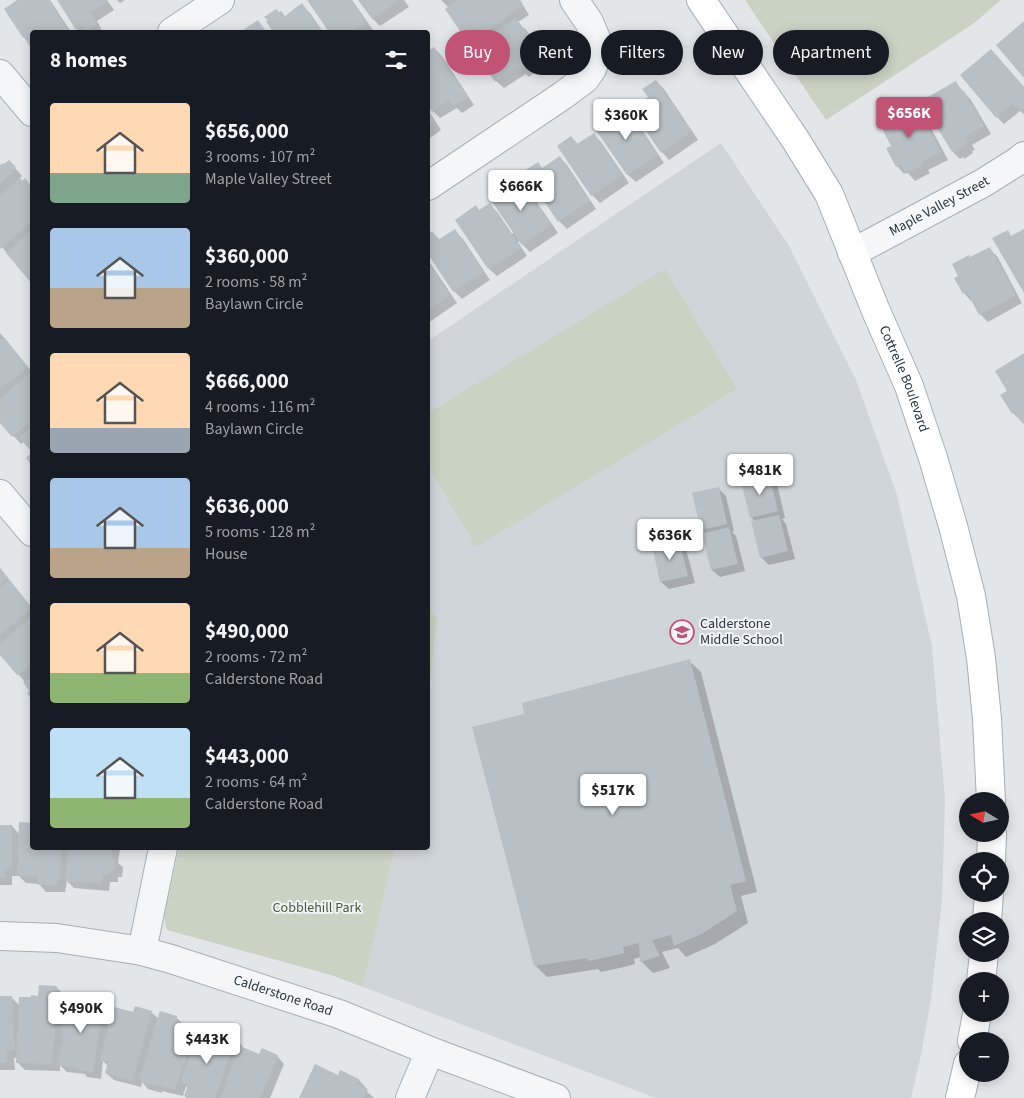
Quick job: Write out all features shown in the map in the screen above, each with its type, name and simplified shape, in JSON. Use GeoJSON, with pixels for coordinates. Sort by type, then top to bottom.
{"type":"FeatureCollection","features":[{"type":"Feature","properties":{"kind":"main road","name":"Cottrelle Boulevard"},"geometry":{"type":"LineString","coordinates":[[701,0],[795,139],[829,194],[876,311],[909,386],[933,458],[962,557],[971,596],[981,658],[987,720],[991,792]]}},
{"type":"Feature","properties":{"kind":"main road"},"geometry":{"type":"LineString","coordinates":[[960,1098],[964,1082]]}},
{"type":"Feature","properties":{"kind":"street"},"geometry":{"type":"LineString","coordinates":[[175,30],[220,0]]}},
{"type":"Feature","properties":{"kind":"street"},"geometry":{"type":"LineString","coordinates":[[430,185],[585,79],[592,69],[596,58],[598,50],[597,41],[591,27],[574,0]]}},
{"type":"Feature","properties":{"kind":"street"},"geometry":{"type":"LineString","coordinates":[[0,74],[30,110]]}},
{"type":"Feature","properties":{"kind":"street","name":"Maple Valley Street"},"geometry":{"type":"LineString","coordinates":[[852,252],[983,182],[1018,162],[1024,156]]}},
{"type":"Feature","properties":{"kind":"street"},"geometry":{"type":"LineString","coordinates":[[0,494],[30,530]]}},
{"type":"Feature","properties":{"kind":"street"},"geometry":{"type":"LineString","coordinates":[[142,951],[163,850]]}},
{"type":"Feature","properties":{"kind":"street","name":"Calderstone Road"},"geometry":{"type":"LineString","coordinates":[[0,936],[56,938],[142,951],[171,959],[339,1014],[430,1051],[556,1098]]}},
{"type":"Feature","properties":{"kind":"street"},"geometry":{"type":"LineString","coordinates":[[410,1098],[430,1051]]}},
{"type":"Feature","properties":{"kind":"shaded area","name":"Calderstone Middle School"},"geometry":{"type":"Polygon","coordinates":[[[721,143],[789,246],[856,380],[897,495],[932,646],[945,800],[942,900],[931,1000],[911,1098],[656,1098],[363,987],[395,850],[430,850],[430,687],[437,619],[430,606],[430,340],[721,143]]]}},
{"type":"Feature","properties":{"kind":"green space"},"geometry":{"type":"Polygon","coordinates":[[[745,0],[1001,0],[973,24],[826,120],[796,75],[889,75],[889,30],[773,30],[773,41],[745,0]]]}},
{"type":"Feature","properties":{"kind":"green space"},"geometry":{"type":"Polygon","coordinates":[[[665,269],[737,389],[476,547],[430,469],[430,412],[665,269]]]}},
{"type":"Feature","properties":{"kind":"green space"},"geometry":{"type":"Polygon","coordinates":[[[430,606],[437,619],[430,687],[430,606]]]}},
{"type":"Feature","properties":{"kind":"green space","name":"Cobblehill Park"},"geometry":{"type":"Polygon","coordinates":[[[179,850],[395,850],[363,987],[331,975],[167,930],[164,916],[179,850]]]}},
{"type":"Feature","properties":{"kind":"building"},"geometry":{"type":"Polygon","coordinates":[[[17,0],[49,0],[67,29],[30,30],[30,47],[4,9],[17,0]]]}},
{"type":"Feature","properties":{"kind":"building"},"geometry":{"type":"Polygon","coordinates":[[[57,0],[106,0],[107,2],[90,13],[97,24],[88,30],[83,26],[76,30],[57,0]]]}},
{"type":"Feature","properties":{"kind":"building"},"geometry":{"type":"Polygon","coordinates":[[[307,0],[351,0],[367,22],[355,30],[328,30],[307,0]]]}},
{"type":"Feature","properties":{"kind":"building"},"geometry":{"type":"Polygon","coordinates":[[[358,0],[400,0],[372,19],[358,0]]]}},
{"type":"Feature","properties":{"kind":"building"},"geometry":{"type":"Polygon","coordinates":[[[459,0],[518,0],[523,6],[487,30],[459,30],[445,9],[459,0]]]}},
{"type":"Feature","properties":{"kind":"building"},"geometry":{"type":"Polygon","coordinates":[[[302,3],[321,30],[272,30],[266,21],[268,20],[264,17],[276,9],[285,16],[302,3]]]}},
{"type":"Feature","properties":{"kind":"building"},"geometry":{"type":"Polygon","coordinates":[[[516,18],[526,30],[520,30],[520,70],[518,67],[510,72],[510,30],[498,30],[516,18]]]}},
{"type":"Feature","properties":{"kind":"building"},"geometry":{"type":"Polygon","coordinates":[[[258,20],[265,30],[243,30],[258,20]]]}},
{"type":"Feature","properties":{"kind":"building"},"geometry":{"type":"Polygon","coordinates":[[[1024,21],[1024,78],[996,45],[1024,21]]]}},
{"type":"Feature","properties":{"kind":"building"},"geometry":{"type":"Polygon","coordinates":[[[434,47],[445,63],[445,75],[453,75],[468,97],[453,106],[449,100],[432,112],[430,108],[430,50],[434,47]]]}},
{"type":"Feature","properties":{"kind":"building"},"geometry":{"type":"Polygon","coordinates":[[[991,49],[1024,87],[1024,108],[1021,110],[1012,104],[996,118],[960,75],[991,49]]]}},
{"type":"Feature","properties":{"kind":"building"},"geometry":{"type":"Polygon","coordinates":[[[490,75],[506,75],[495,82],[490,75]]]}},
{"type":"Feature","properties":{"kind":"building"},"geometry":{"type":"Polygon","coordinates":[[[656,80],[692,131],[661,153],[631,109],[648,97],[642,89],[656,80]]]}},
{"type":"Feature","properties":{"kind":"building"},"geometry":{"type":"Polygon","coordinates":[[[956,81],[962,92],[964,91],[984,126],[965,137],[968,142],[967,145],[952,152],[921,101],[956,81]]]}},
{"type":"Feature","properties":{"kind":"building"},"geometry":{"type":"Polygon","coordinates":[[[915,104],[941,152],[921,162],[923,165],[906,174],[901,164],[896,167],[886,148],[891,146],[879,123],[915,104]]]}},
{"type":"Feature","properties":{"kind":"building"},"geometry":{"type":"Polygon","coordinates":[[[626,107],[658,155],[627,175],[595,129],[626,107]]]}},
{"type":"Feature","properties":{"kind":"building"},"geometry":{"type":"Polygon","coordinates":[[[430,115],[434,122],[430,125],[430,115]]]}},
{"type":"Feature","properties":{"kind":"building"},"geometry":{"type":"Polygon","coordinates":[[[594,133],[622,175],[591,196],[557,146],[571,136],[577,144],[594,133]]]}},
{"type":"Feature","properties":{"kind":"building"},"geometry":{"type":"Polygon","coordinates":[[[560,156],[590,201],[558,222],[524,171],[538,162],[542,168],[560,156]]]}},
{"type":"Feature","properties":{"kind":"building"},"geometry":{"type":"Polygon","coordinates":[[[9,160],[16,167],[0,184],[0,165],[9,160]]]}},
{"type":"Feature","properties":{"kind":"building"},"geometry":{"type":"Polygon","coordinates":[[[20,178],[22,181],[25,178],[30,184],[30,194],[28,196],[30,200],[30,223],[0,249],[0,195],[20,178]]]}},
{"type":"Feature","properties":{"kind":"building"},"geometry":{"type":"Polygon","coordinates":[[[520,179],[551,225],[522,245],[490,199],[520,179]]]}},
{"type":"Feature","properties":{"kind":"building"},"geometry":{"type":"Polygon","coordinates":[[[490,203],[521,248],[488,269],[455,220],[476,205],[479,210],[490,203]]]}},
{"type":"Feature","properties":{"kind":"building"},"geometry":{"type":"Polygon","coordinates":[[[455,229],[484,272],[453,292],[430,257],[430,232],[432,231],[438,240],[455,229]]]}},
{"type":"Feature","properties":{"kind":"building"},"geometry":{"type":"Polygon","coordinates":[[[1024,229],[1024,293],[992,238],[1008,230],[1011,236],[1024,229]]]}},
{"type":"Feature","properties":{"kind":"building"},"geometry":{"type":"Polygon","coordinates":[[[30,232],[30,282],[6,253],[30,232]]]}},
{"type":"Feature","properties":{"kind":"building"},"geometry":{"type":"Polygon","coordinates":[[[990,247],[1016,295],[979,315],[967,292],[963,294],[954,278],[958,276],[952,264],[990,247]]]}},
{"type":"Feature","properties":{"kind":"building"},"geometry":{"type":"Polygon","coordinates":[[[430,265],[450,295],[430,309],[430,265]]]}},
{"type":"Feature","properties":{"kind":"building"},"geometry":{"type":"Polygon","coordinates":[[[4,337],[28,367],[0,389],[0,341],[4,337]]]}},
{"type":"Feature","properties":{"kind":"building"},"geometry":{"type":"Polygon","coordinates":[[[1024,353],[1024,422],[1022,423],[1015,412],[1012,414],[1000,395],[1007,391],[995,371],[1024,353]]]}},
{"type":"Feature","properties":{"kind":"building"},"geometry":{"type":"Polygon","coordinates":[[[30,373],[30,422],[12,437],[0,423],[0,399],[30,373]]]}},
{"type":"Feature","properties":{"kind":"building"},"geometry":{"type":"Polygon","coordinates":[[[30,429],[30,450],[19,438],[30,429]]]}},
{"type":"Feature","properties":{"kind":"building"},"geometry":{"type":"Polygon","coordinates":[[[30,454],[30,463],[26,458],[30,454]]]}},
{"type":"Feature","properties":{"kind":"building"},"geometry":{"type":"Polygon","coordinates":[[[769,474],[778,511],[750,518],[741,482],[769,474]]]}},
{"type":"Feature","properties":{"kind":"building"},"geometry":{"type":"Polygon","coordinates":[[[719,487],[727,524],[701,530],[692,493],[719,487]]]}},
{"type":"Feature","properties":{"kind":"building"},"geometry":{"type":"Polygon","coordinates":[[[779,515],[788,551],[760,558],[751,521],[779,515]]]}},
{"type":"Feature","properties":{"kind":"building"},"geometry":{"type":"Polygon","coordinates":[[[729,527],[738,564],[711,570],[702,534],[729,527]]]}},
{"type":"Feature","properties":{"kind":"building"},"geometry":{"type":"Polygon","coordinates":[[[679,540],[688,576],[660,582],[652,546],[679,540]]]}},
{"type":"Feature","properties":{"kind":"building"},"geometry":{"type":"Polygon","coordinates":[[[0,568],[8,578],[0,584],[0,568]]]}},
{"type":"Feature","properties":{"kind":"building"},"geometry":{"type":"Polygon","coordinates":[[[9,580],[30,606],[30,610],[0,635],[0,588],[9,580]]]}},
{"type":"Feature","properties":{"kind":"building"},"geometry":{"type":"Polygon","coordinates":[[[30,618],[30,666],[17,675],[0,655],[0,644],[30,618]]]}},
{"type":"Feature","properties":{"kind":"building"},"geometry":{"type":"Polygon","coordinates":[[[690,659],[746,881],[730,885],[737,911],[703,933],[674,946],[671,935],[652,940],[660,956],[640,962],[639,943],[623,947],[624,953],[612,956],[588,961],[587,958],[534,966],[472,727],[524,714],[522,703],[690,659]]]}},
{"type":"Feature","properties":{"kind":"building"},"geometry":{"type":"Polygon","coordinates":[[[30,677],[30,698],[27,693],[29,691],[23,682],[30,677]]]}},
{"type":"Feature","properties":{"kind":"building"},"geometry":{"type":"Polygon","coordinates":[[[19,822],[30,823],[30,850],[61,850],[60,878],[58,878],[58,885],[38,885],[38,877],[17,876],[19,822]]]}},
{"type":"Feature","properties":{"kind":"building"},"geometry":{"type":"Polygon","coordinates":[[[0,825],[12,825],[12,869],[5,869],[5,878],[0,878],[0,825]]]}},
{"type":"Feature","properties":{"kind":"building"},"geometry":{"type":"Polygon","coordinates":[[[68,850],[112,850],[111,858],[115,858],[115,870],[111,870],[110,875],[103,875],[102,884],[65,881],[68,850]]]}},
{"type":"Feature","properties":{"kind":"building"},"geometry":{"type":"Polygon","coordinates":[[[39,985],[57,986],[52,1064],[16,1063],[19,997],[38,996],[39,985]]]}},
{"type":"Feature","properties":{"kind":"building"},"geometry":{"type":"Polygon","coordinates":[[[0,996],[12,996],[15,1050],[7,1051],[7,1062],[0,1063],[0,996]]]}},
{"type":"Feature","properties":{"kind":"building"},"geometry":{"type":"Polygon","coordinates":[[[86,997],[104,1000],[93,1072],[58,1065],[63,1038],[60,1038],[66,1000],[85,1003],[86,997]]]}},
{"type":"Feature","properties":{"kind":"building"},"geometry":{"type":"Polygon","coordinates":[[[135,1006],[152,1011],[133,1081],[105,1073],[108,1062],[100,1060],[114,1007],[133,1012],[135,1006]]]}},
{"type":"Feature","properties":{"kind":"building"},"geometry":{"type":"Polygon","coordinates":[[[160,1011],[177,1016],[175,1023],[194,1029],[175,1090],[139,1081],[160,1011]]]}},
{"type":"Feature","properties":{"kind":"building"},"geometry":{"type":"Polygon","coordinates":[[[199,1031],[218,1038],[220,1032],[236,1038],[215,1098],[188,1098],[184,1096],[188,1085],[180,1082],[199,1031]]]}},
{"type":"Feature","properties":{"kind":"building"},"geometry":{"type":"Polygon","coordinates":[[[240,1046],[259,1054],[262,1048],[278,1055],[260,1098],[220,1098],[226,1087],[228,1081],[226,1080],[240,1046]]]}},
{"type":"Feature","properties":{"kind":"building"},"geometry":{"type":"Polygon","coordinates":[[[315,1064],[338,1075],[340,1070],[359,1079],[357,1084],[368,1089],[363,1098],[299,1098],[315,1064]]]}},
{"type":"Feature","properties":{"kind":"place","name":"Calderstone Middle School"},"geometry":{"type":"Point","coordinates":[682,632]}}]}
